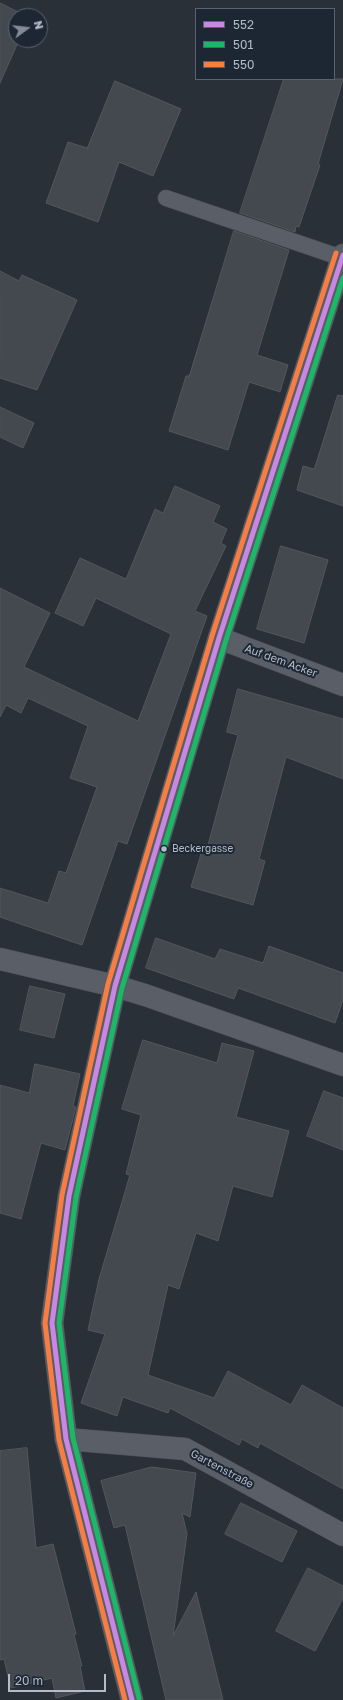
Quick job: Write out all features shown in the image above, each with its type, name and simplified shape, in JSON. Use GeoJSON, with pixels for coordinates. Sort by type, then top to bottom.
{"type":"FeatureCollection","features":[{"type":"Feature","properties":{"kind":"street"},"geometry":{"type":"LineString","coordinates":[[132,1700],[66,1439],[52,1323],[69,1196],[114,986],[219,638],[343,257]]}},
{"type":"Feature","properties":{"kind":"street","name":"Auf dem Acker"},"geometry":{"type":"LineString","coordinates":[[219,638],[343,685]]}},
{"type":"Feature","properties":{"kind":"street"},"geometry":{"type":"LineString","coordinates":[[0,959],[114,986],[343,1065]]}},
{"type":"Feature","properties":{"kind":"street","name":"Gartenstraße"},"geometry":{"type":"LineString","coordinates":[[66,1439],[185,1449],[343,1535]]}},
{"type":"Feature","properties":{"kind":"lane"},"geometry":{"type":"LineString","coordinates":[[166,198],[343,257]]}},
{"type":"Feature","properties":{"kind":"building"},"geometry":{"type":"Polygon","coordinates":[[[0,3],[10,8],[8,8],[8,48],[15,48],[0,83],[0,3]]]}},
{"type":"Feature","properties":{"kind":"building"},"geometry":{"type":"Polygon","coordinates":[[[343,79],[318,164],[320,165],[299,227],[296,226],[295,232],[240,213],[284,80],[343,79]]]}},
{"type":"Feature","properties":{"kind":"building"},"geometry":{"type":"Polygon","coordinates":[[[115,81],[181,109],[153,176],[119,162],[98,222],[46,203],[68,142],[87,148],[115,81]]]}},
{"type":"Feature","properties":{"kind":"building"},"geometry":{"type":"Polygon","coordinates":[[[234,231],[289,250],[257,355],[288,365],[280,392],[249,382],[228,450],[169,431],[186,376],[189,376],[234,231]]]}},
{"type":"Feature","properties":{"kind":"building"},"geometry":{"type":"Polygon","coordinates":[[[0,271],[19,281],[22,275],[77,300],[37,390],[0,378],[0,271]]]}},
{"type":"Feature","properties":{"kind":"building"},"geometry":{"type":"Polygon","coordinates":[[[338,395],[343,396],[343,506],[297,490],[303,466],[314,469],[338,395]]]}},
{"type":"Feature","properties":{"kind":"building"},"geometry":{"type":"Polygon","coordinates":[[[0,407],[34,423],[23,448],[0,437],[0,407]]]}},
{"type":"Feature","properties":{"kind":"building"},"geometry":{"type":"Polygon","coordinates":[[[175,486],[220,506],[213,522],[227,529],[221,543],[226,546],[195,611],[207,616],[127,844],[118,841],[82,945],[0,917],[0,888],[48,903],[59,871],[66,873],[97,787],[70,778],[88,726],[28,698],[21,713],[6,705],[0,717],[0,588],[50,613],[24,667],[138,721],[171,634],[96,598],[83,626],[55,613],[80,558],[126,579],[155,509],[163,513],[175,486]]]}},
{"type":"Feature","properties":{"kind":"building"},"geometry":{"type":"Polygon","coordinates":[[[281,546],[328,560],[304,643],[257,629],[281,546]]]}},
{"type":"Feature","properties":{"kind":"building"},"geometry":{"type":"Polygon","coordinates":[[[238,689],[343,719],[343,779],[286,757],[259,859],[265,861],[253,905],[191,887],[204,844],[208,845],[238,735],[227,732],[238,689]]]}},
{"type":"Feature","properties":{"kind":"building"},"geometry":{"type":"Polygon","coordinates":[[[156,938],[215,959],[220,949],[263,963],[269,946],[343,973],[343,1000],[335,1023],[238,988],[234,999],[146,968],[156,938]]]}},
{"type":"Feature","properties":{"kind":"building"},"geometry":{"type":"Polygon","coordinates":[[[30,986],[65,994],[54,1038],[20,1030],[30,986]]]}},
{"type":"Feature","properties":{"kind":"building"},"geometry":{"type":"Polygon","coordinates":[[[143,1040],[217,1063],[222,1043],[254,1051],[236,1117],[289,1131],[272,1197],[233,1186],[218,1241],[196,1233],[179,1289],[168,1285],[148,1375],[214,1398],[228,1371],[291,1405],[302,1385],[343,1408],[343,1489],[260,1443],[258,1448],[242,1439],[239,1445],[170,1408],[168,1413],[123,1397],[117,1416],[81,1403],[105,1334],[88,1330],[99,1279],[130,1175],[126,1174],[141,1115],[122,1109],[143,1040]]]}},
{"type":"Feature","properties":{"kind":"building"},"geometry":{"type":"Polygon","coordinates":[[[35,1064],[80,1074],[73,1106],[76,1107],[65,1150],[41,1143],[21,1219],[0,1213],[0,1085],[29,1093],[35,1064]]]}},
{"type":"Feature","properties":{"kind":"building"},"geometry":{"type":"Polygon","coordinates":[[[324,1091],[343,1098],[343,1150],[307,1136],[324,1091]]]}},
{"type":"Feature","properties":{"kind":"building"},"geometry":{"type":"Polygon","coordinates":[[[27,1448],[36,1548],[53,1544],[76,1634],[74,1635],[82,1666],[80,1666],[85,1691],[56,1698],[52,1678],[11,1688],[4,1659],[0,1660],[0,1451],[27,1448]]]}},
{"type":"Feature","properties":{"kind":"building"},"geometry":{"type":"Polygon","coordinates":[[[152,1467],[196,1473],[190,1517],[182,1513],[187,1534],[173,1636],[196,1592],[223,1700],[166,1700],[125,1525],[114,1528],[101,1481],[152,1467]]]}},
{"type":"Feature","properties":{"kind":"building"},"geometry":{"type":"Polygon","coordinates":[[[241,1503],[297,1531],[282,1562],[225,1534],[241,1503]]]}},
{"type":"Feature","properties":{"kind":"building"},"geometry":{"type":"Polygon","coordinates":[[[308,1568],[343,1586],[343,1598],[315,1651],[276,1631],[308,1568]]]}},
{"type":"Feature","properties":{"kind":"transit line","name":"550"},"geometry":{"type":"LineString","coordinates":[[125,1700],[59,1440],[45,1323],[62,1195],[108,984],[212,636],[336,253]]}},
{"type":"Feature","properties":{"kind":"transit line","name":"552"},"geometry":{"type":"LineString","coordinates":[[132,1700],[66,1439],[52,1323],[69,1196],[115,986],[219,638],[343,255]]}},
{"type":"Feature","properties":{"kind":"transit line","name":"501"},"geometry":{"type":"LineString","coordinates":[[139,1698],[73,1438],[59,1323],[76,1197],[122,988],[226,640],[343,278]]}},
{"type":"Feature","properties":{"kind":"place","name":"Beckergasse"},"geometry":{"type":"Point","coordinates":[164,849]}}]}
